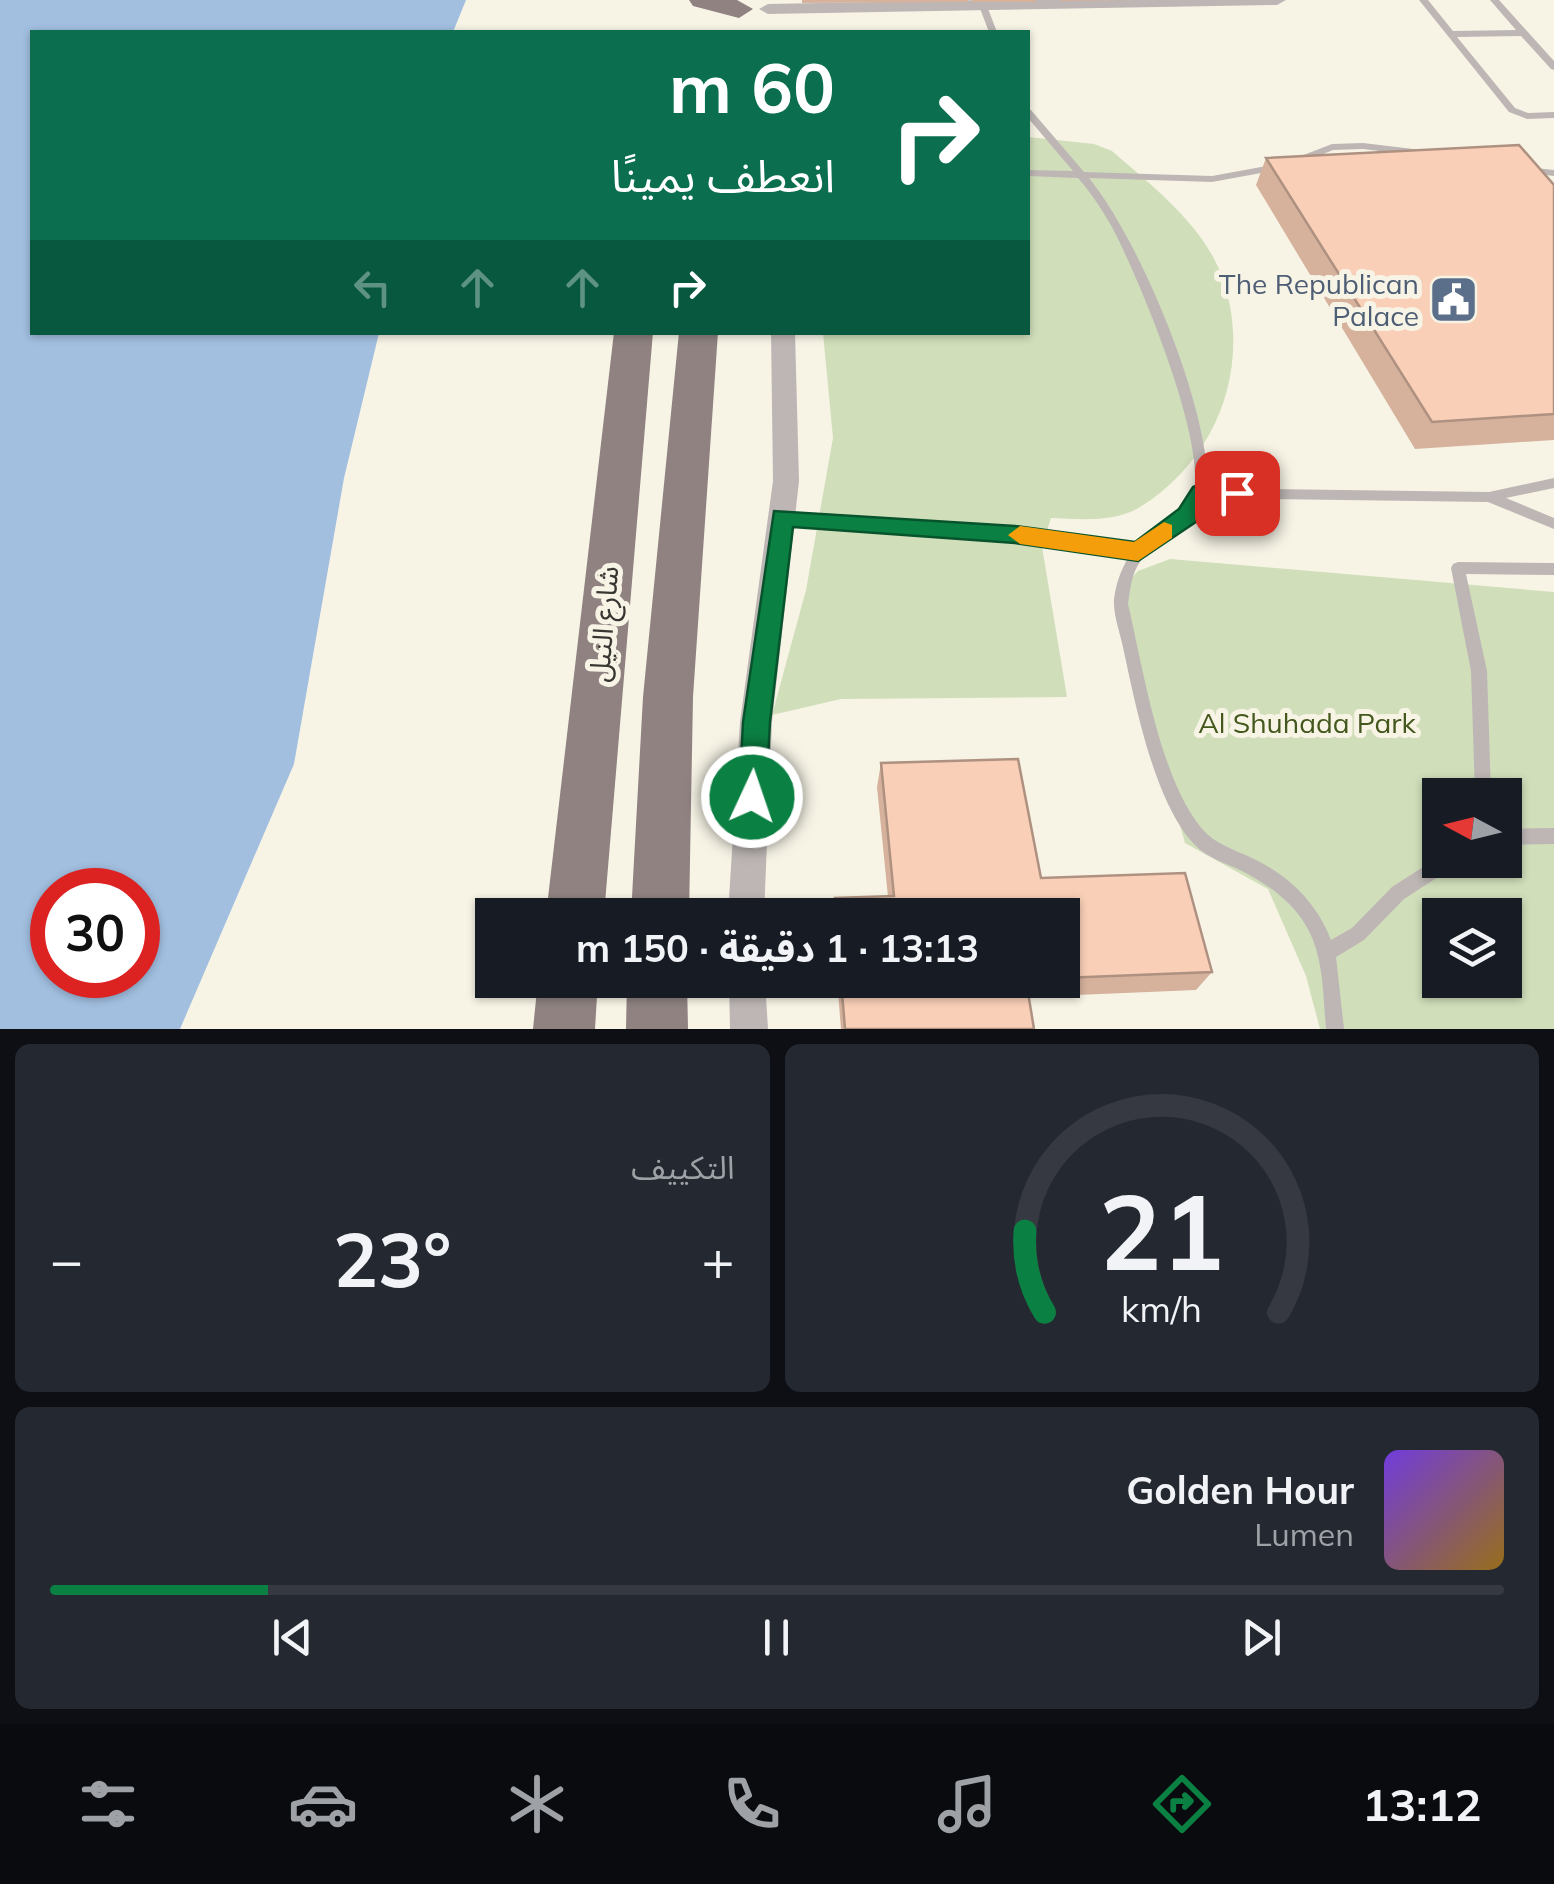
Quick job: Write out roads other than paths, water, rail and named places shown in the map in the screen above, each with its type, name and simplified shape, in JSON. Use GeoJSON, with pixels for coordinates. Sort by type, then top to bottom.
{"type":"FeatureCollection","features":[{"type":"Feature","properties":{"kind":"main road"},"geometry":{"type":"LineString","coordinates":[[695,5],[750,10]]}},
{"type":"Feature","properties":{"kind":"main road","name":"شارع النيل"},"geometry":{"type":"LineString","coordinates":[[577,898],[617,466],[634,335]]}},
{"type":"Feature","properties":{"kind":"main road"},"geometry":{"type":"LineString","coordinates":[[661,898],[668,696],[699,335]]}},
{"type":"Feature","properties":{"kind":"main road"},"geometry":{"type":"LineString","coordinates":[[564,1029],[567,998]]}},
{"type":"Feature","properties":{"kind":"main road"},"geometry":{"type":"LineString","coordinates":[[657,1029],[658,998]]}},
{"type":"Feature","properties":{"kind":"street"},"geometry":{"type":"LineString","coordinates":[[750,10],[1277,0]]}},
{"type":"Feature","properties":{"kind":"street"},"geometry":{"type":"LineString","coordinates":[[750,10],[768,30]]}},
{"type":"Feature","properties":{"kind":"street"},"geometry":{"type":"LineString","coordinates":[[747,898],[756,722],[786,481],[782,335]]}},
{"type":"Feature","properties":{"kind":"street"},"geometry":{"type":"LineString","coordinates":[[748,998],[748,1029]]}},
{"type":"Feature","properties":{"kind":"lane"},"geometry":{"type":"LineString","coordinates":[[1423,0],[1512,110],[1527,116],[1554,115]]}},
{"type":"Feature","properties":{"kind":"lane"},"geometry":{"type":"LineString","coordinates":[[1494,0],[1554,67]]}},
{"type":"Feature","properties":{"kind":"lane"},"geometry":{"type":"LineString","coordinates":[[983,6],[992,30]]}},
{"type":"Feature","properties":{"kind":"lane"},"geometry":{"type":"LineString","coordinates":[[1451,34],[1523,33]]}},
{"type":"Feature","properties":{"kind":"lane"},"geometry":{"type":"LineString","coordinates":[[1030,114],[1105,206],[1123,238],[1196,424],[1201,493],[1188,516],[1138,552],[1122,582],[1121,604],[1160,760],[1180,809],[1200,838],[1284,886],[1308,913],[1329,951],[1336,1029]]}},
{"type":"Feature","properties":{"kind":"lane"},"geometry":{"type":"LineString","coordinates":[[1030,173],[1212,180],[1300,160],[1332,147],[1363,146],[1436,156]]}},
{"type":"Feature","properties":{"kind":"lane"},"geometry":{"type":"LineString","coordinates":[[1300,160],[1318,168]]}},
{"type":"Feature","properties":{"kind":"lane"},"geometry":{"type":"LineString","coordinates":[[1517,169],[1554,173]]}},
{"type":"Feature","properties":{"kind":"lane"},"geometry":{"type":"LineString","coordinates":[[1201,493],[1489,497],[1554,483]]}},
{"type":"Feature","properties":{"kind":"lane"},"geometry":{"type":"LineString","coordinates":[[1489,497],[1554,524]]}},
{"type":"Feature","properties":{"kind":"lane"},"geometry":{"type":"LineString","coordinates":[[782,517],[1015,534],[1138,552]]}},
{"type":"Feature","properties":{"kind":"lane"},"geometry":{"type":"LineString","coordinates":[[1482,778],[1478,671],[1458,568],[1554,569]]}},
{"type":"Feature","properties":{"kind":"lane"},"geometry":{"type":"LineString","coordinates":[[1522,836],[1554,836]]}},
{"type":"Feature","properties":{"kind":"lane"},"geometry":{"type":"LineString","coordinates":[[1329,951],[1358,934],[1398,893],[1422,877]]}},
{"type":"Feature","properties":{"kind":"water"},"geometry":{"type":"Polygon","coordinates":[[[0,0],[466,0],[454,30],[30,30],[30,335],[379,335],[344,478],[294,764],[180,1029],[0,1029],[0,0]]]}},
{"type":"Feature","properties":{"kind":"place","name":"The Republican Palace"},"geometry":{"type":"Point","coordinates":[1454,299]}},
{"type":"Feature","properties":{"kind":"park label","name":"Al Shuhada Park"},"geometry":{"type":"Point","coordinates":[1307,722]}}]}
